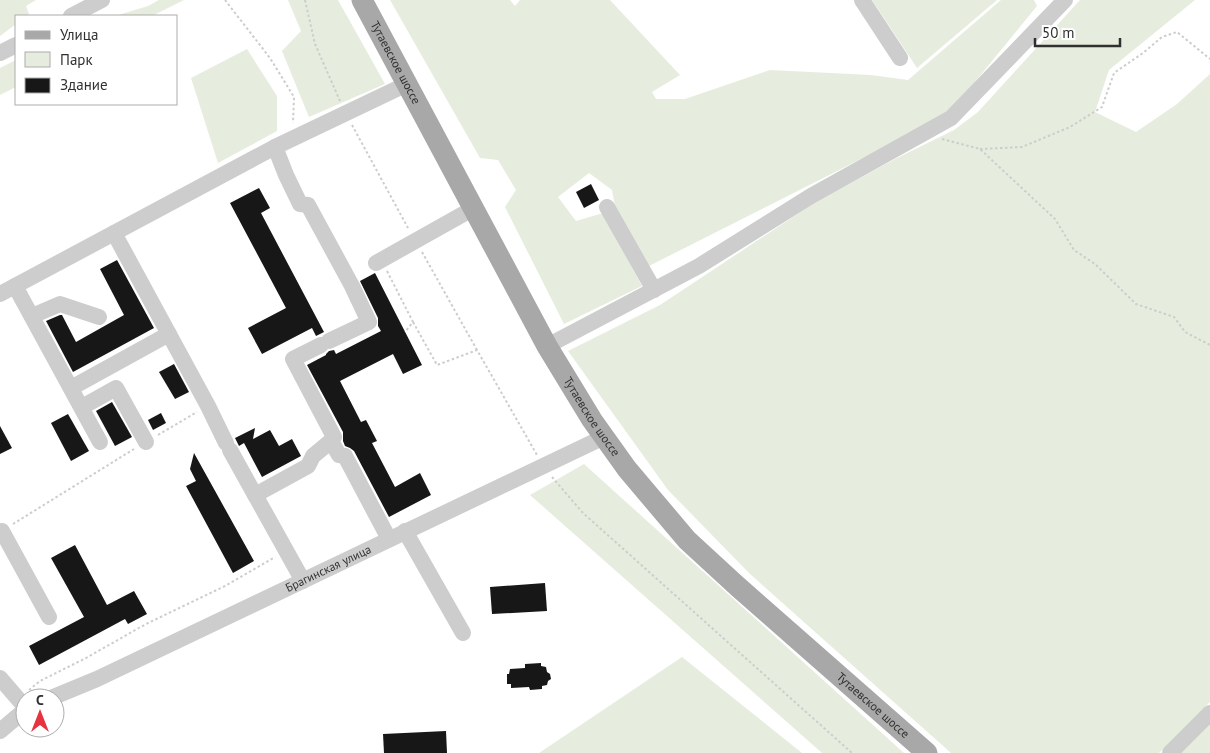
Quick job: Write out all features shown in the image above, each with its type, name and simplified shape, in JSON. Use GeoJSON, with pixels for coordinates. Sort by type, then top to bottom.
{"type":"FeatureCollection","features":[{"type":"Feature","properties":{"kind":"main road","name":"Тутаевское шоссе"},"geometry":{"type":"LineString","coordinates":[[362,0],[547,346],[604,437],[627,469],[687,540],[744,593],[927,753]]}},
{"type":"Feature","properties":{"kind":"street"},"geometry":{"type":"LineString","coordinates":[[73,15],[102,0]]}},
{"type":"Feature","properties":{"kind":"street"},"geometry":{"type":"LineString","coordinates":[[862,0],[900,58]]}},
{"type":"Feature","properties":{"kind":"street"},"geometry":{"type":"LineString","coordinates":[[547,346],[699,266],[811,196],[951,118],[1065,0]]}},
{"type":"Feature","properties":{"kind":"street"},"geometry":{"type":"LineString","coordinates":[[0,53],[15,46]]}},
{"type":"Feature","properties":{"kind":"street"},"geometry":{"type":"LineString","coordinates":[[0,294],[296,136],[407,84]]}},
{"type":"Feature","properties":{"kind":"street"},"geometry":{"type":"LineString","coordinates":[[255,495],[308,466],[312,456],[334,437],[293,359],[370,322],[308,205],[300,204],[275,147]]}},
{"type":"Feature","properties":{"kind":"street"},"geometry":{"type":"LineString","coordinates":[[607,207],[654,290]]}},
{"type":"Feature","properties":{"kind":"street"},"geometry":{"type":"LineString","coordinates":[[379,262],[474,208]]}},
{"type":"Feature","properties":{"kind":"street"},"geometry":{"type":"LineString","coordinates":[[114,233],[303,581]]}},
{"type":"Feature","properties":{"kind":"street"},"geometry":{"type":"LineString","coordinates":[[15,286],[100,442]]}},
{"type":"Feature","properties":{"kind":"street"},"geometry":{"type":"LineString","coordinates":[[32,316],[60,304],[99,317]]}},
{"type":"Feature","properties":{"kind":"street"},"geometry":{"type":"LineString","coordinates":[[71,388],[169,334]]}},
{"type":"Feature","properties":{"kind":"street"},"geometry":{"type":"LineString","coordinates":[[82,407],[116,388],[146,442]]}},
{"type":"Feature","properties":{"kind":"street","name":"Брагинская улица"},"geometry":{"type":"LineString","coordinates":[[65,692],[97,679],[604,437]]}},
{"type":"Feature","properties":{"kind":"street"},"geometry":{"type":"LineString","coordinates":[[331,441],[339,455],[345,456],[389,539]]}},
{"type":"Feature","properties":{"kind":"street"},"geometry":{"type":"LineString","coordinates":[[2,531],[49,617]]}},
{"type":"Feature","properties":{"kind":"street"},"geometry":{"type":"LineString","coordinates":[[405,531],[463,633]]}},
{"type":"Feature","properties":{"kind":"street"},"geometry":{"type":"LineString","coordinates":[[0,678],[15,696]]}},
{"type":"Feature","properties":{"kind":"street"},"geometry":{"type":"LineString","coordinates":[[1170,753],[1210,713]]}},
{"type":"Feature","properties":{"kind":"street"},"geometry":{"type":"LineString","coordinates":[[0,731],[15,714]]}},
{"type":"Feature","properties":{"kind":"path"},"geometry":{"type":"LineString","coordinates":[[224,0],[270,58],[294,97],[293,129],[296,136]]}},
{"type":"Feature","properties":{"kind":"path"},"geometry":{"type":"LineString","coordinates":[[305,0],[315,44],[345,113],[543,466],[583,513],[852,753]]}},
{"type":"Feature","properties":{"kind":"path"},"geometry":{"type":"LineString","coordinates":[[922,134],[980,149],[1022,147],[1070,127],[1102,107],[1114,73],[1162,37],[1177,32],[1210,59]]}},
{"type":"Feature","properties":{"kind":"path"},"geometry":{"type":"LineString","coordinates":[[980,149],[1055,219],[1074,250],[1095,264],[1136,304],[1174,317],[1185,332],[1210,345]]}},
{"type":"Feature","properties":{"kind":"path"},"geometry":{"type":"LineString","coordinates":[[379,262],[437,365],[477,350]]}},
{"type":"Feature","properties":{"kind":"path"},"geometry":{"type":"LineString","coordinates":[[405,332],[414,322]]}},
{"type":"Feature","properties":{"kind":"path"},"geometry":{"type":"LineString","coordinates":[[2,531],[208,406]]}},
{"type":"Feature","properties":{"kind":"path"},"geometry":{"type":"LineString","coordinates":[[35,688],[40,681],[86,658],[146,624],[225,586],[286,552]]}},
{"type":"Feature","properties":{"kind":"green space"},"geometry":{"type":"Polygon","coordinates":[[[0,0],[36,0],[26,6],[29,14],[15,15],[15,25],[0,36],[0,0]]]}},
{"type":"Feature","properties":{"kind":"green space"},"geometry":{"type":"Polygon","coordinates":[[[159,0],[184,0],[154,15],[118,15],[148,6],[159,0]]]}},
{"type":"Feature","properties":{"kind":"green space"},"geometry":{"type":"Polygon","coordinates":[[[288,0],[338,0],[385,84],[309,117],[282,51],[301,31],[288,0]]]}},
{"type":"Feature","properties":{"kind":"green space"},"geometry":{"type":"Polygon","coordinates":[[[390,0],[510,0],[515,6],[520,0],[610,0],[680,75],[652,92],[656,99],[685,99],[770,70],[871,75],[908,80],[1001,0],[1034,0],[1037,6],[948,115],[649,266],[616,212],[612,190],[589,173],[558,197],[576,221],[603,213],[642,286],[564,324],[505,207],[516,190],[498,160],[480,158],[390,0]]]}},
{"type":"Feature","properties":{"kind":"green space"},"geometry":{"type":"Polygon","coordinates":[[[872,0],[997,0],[917,68],[872,0]]]}},
{"type":"Feature","properties":{"kind":"green space"},"geometry":{"type":"Polygon","coordinates":[[[1080,0],[1195,0],[1109,70],[1095,112],[1136,132],[1177,104],[1210,74],[1210,702],[1159,753],[951,753],[750,574],[668,490],[568,351],[660,305],[814,203],[895,159],[954,130],[978,112],[1080,0]]]}},
{"type":"Feature","properties":{"kind":"green space"},"geometry":{"type":"Polygon","coordinates":[[[247,49],[277,96],[277,131],[218,163],[191,78],[247,49]]]}},
{"type":"Feature","properties":{"kind":"green space"},"geometry":{"type":"Polygon","coordinates":[[[15,60],[15,88],[0,95],[0,68],[15,60]]]}},
{"type":"Feature","properties":{"kind":"green space"},"geometry":{"type":"Polygon","coordinates":[[[584,464],[904,753],[822,753],[530,495],[584,464]]]}},
{"type":"Feature","properties":{"kind":"green space"},"geometry":{"type":"Polygon","coordinates":[[[682,657],[802,753],[539,753],[682,657]]]}},
{"type":"Feature","properties":{"kind":"green space"},"geometry":{"type":"Polygon","coordinates":[[[1210,721],[1210,753],[1178,753],[1210,721]]]}},
{"type":"Feature","properties":{"kind":"building"},"geometry":{"type":"Polygon","coordinates":[[[591,184],[599,200],[584,208],[576,192],[591,184]]]}},
{"type":"Feature","properties":{"kind":"building"},"geometry":{"type":"Polygon","coordinates":[[[259,188],[270,208],[261,213],[324,332],[316,336],[312,328],[262,354],[248,328],[286,308],[230,203],[259,188]]]}},
{"type":"Feature","properties":{"kind":"building"},"geometry":{"type":"Polygon","coordinates":[[[117,260],[154,328],[73,372],[46,321],[62,315],[76,342],[124,315],[100,269],[117,260]]]}},
{"type":"Feature","properties":{"kind":"building"},"geometry":{"type":"Polygon","coordinates":[[[375,273],[422,365],[403,374],[393,354],[340,381],[361,422],[366,420],[377,441],[372,443],[395,487],[420,473],[431,495],[389,517],[354,451],[345,446],[343,432],[307,365],[326,355],[329,351],[334,350],[336,354],[381,331],[378,326],[378,318],[360,281],[375,273]]]}},
{"type":"Feature","properties":{"kind":"building"},"geometry":{"type":"Polygon","coordinates":[[[174,364],[189,392],[175,399],[159,372],[174,364]]]}},
{"type":"Feature","properties":{"kind":"building"},"geometry":{"type":"Polygon","coordinates":[[[112,402],[132,437],[115,446],[96,411],[112,402]]]}},
{"type":"Feature","properties":{"kind":"building"},"geometry":{"type":"Polygon","coordinates":[[[161,413],[166,423],[153,430],[148,420],[161,413]]]}},
{"type":"Feature","properties":{"kind":"building"},"geometry":{"type":"Polygon","coordinates":[[[68,414],[89,451],[71,461],[51,423],[68,414]]]}},
{"type":"Feature","properties":{"kind":"building"},"geometry":{"type":"Polygon","coordinates":[[[0,426],[12,448],[0,454],[0,426]]]}},
{"type":"Feature","properties":{"kind":"building"},"geometry":{"type":"Polygon","coordinates":[[[255,428],[253,439],[270,430],[279,446],[292,439],[301,456],[262,477],[244,443],[239,446],[235,438],[255,428]]]}},
{"type":"Feature","properties":{"kind":"building"},"geometry":{"type":"Polygon","coordinates":[[[194,453],[254,561],[233,573],[186,486],[196,481],[190,469],[194,453]]]}},
{"type":"Feature","properties":{"kind":"building"},"geometry":{"type":"Polygon","coordinates":[[[75,545],[107,605],[134,591],[147,614],[128,624],[125,619],[39,665],[29,646],[84,617],[51,558],[75,545]]]}},
{"type":"Feature","properties":{"kind":"building"},"geometry":{"type":"Polygon","coordinates":[[[545,583],[547,611],[492,614],[490,587],[545,583]]]}},
{"type":"Feature","properties":{"kind":"building"},"geometry":{"type":"Polygon","coordinates":[[[541,663],[541,666],[546,667],[551,679],[547,685],[542,686],[542,689],[530,690],[529,687],[511,688],[511,684],[507,684],[507,674],[509,674],[510,669],[525,668],[525,664],[541,663]]]}},
{"type":"Feature","properties":{"kind":"building"},"geometry":{"type":"Polygon","coordinates":[[[446,731],[447,753],[384,753],[383,734],[446,731]]]}}]}
